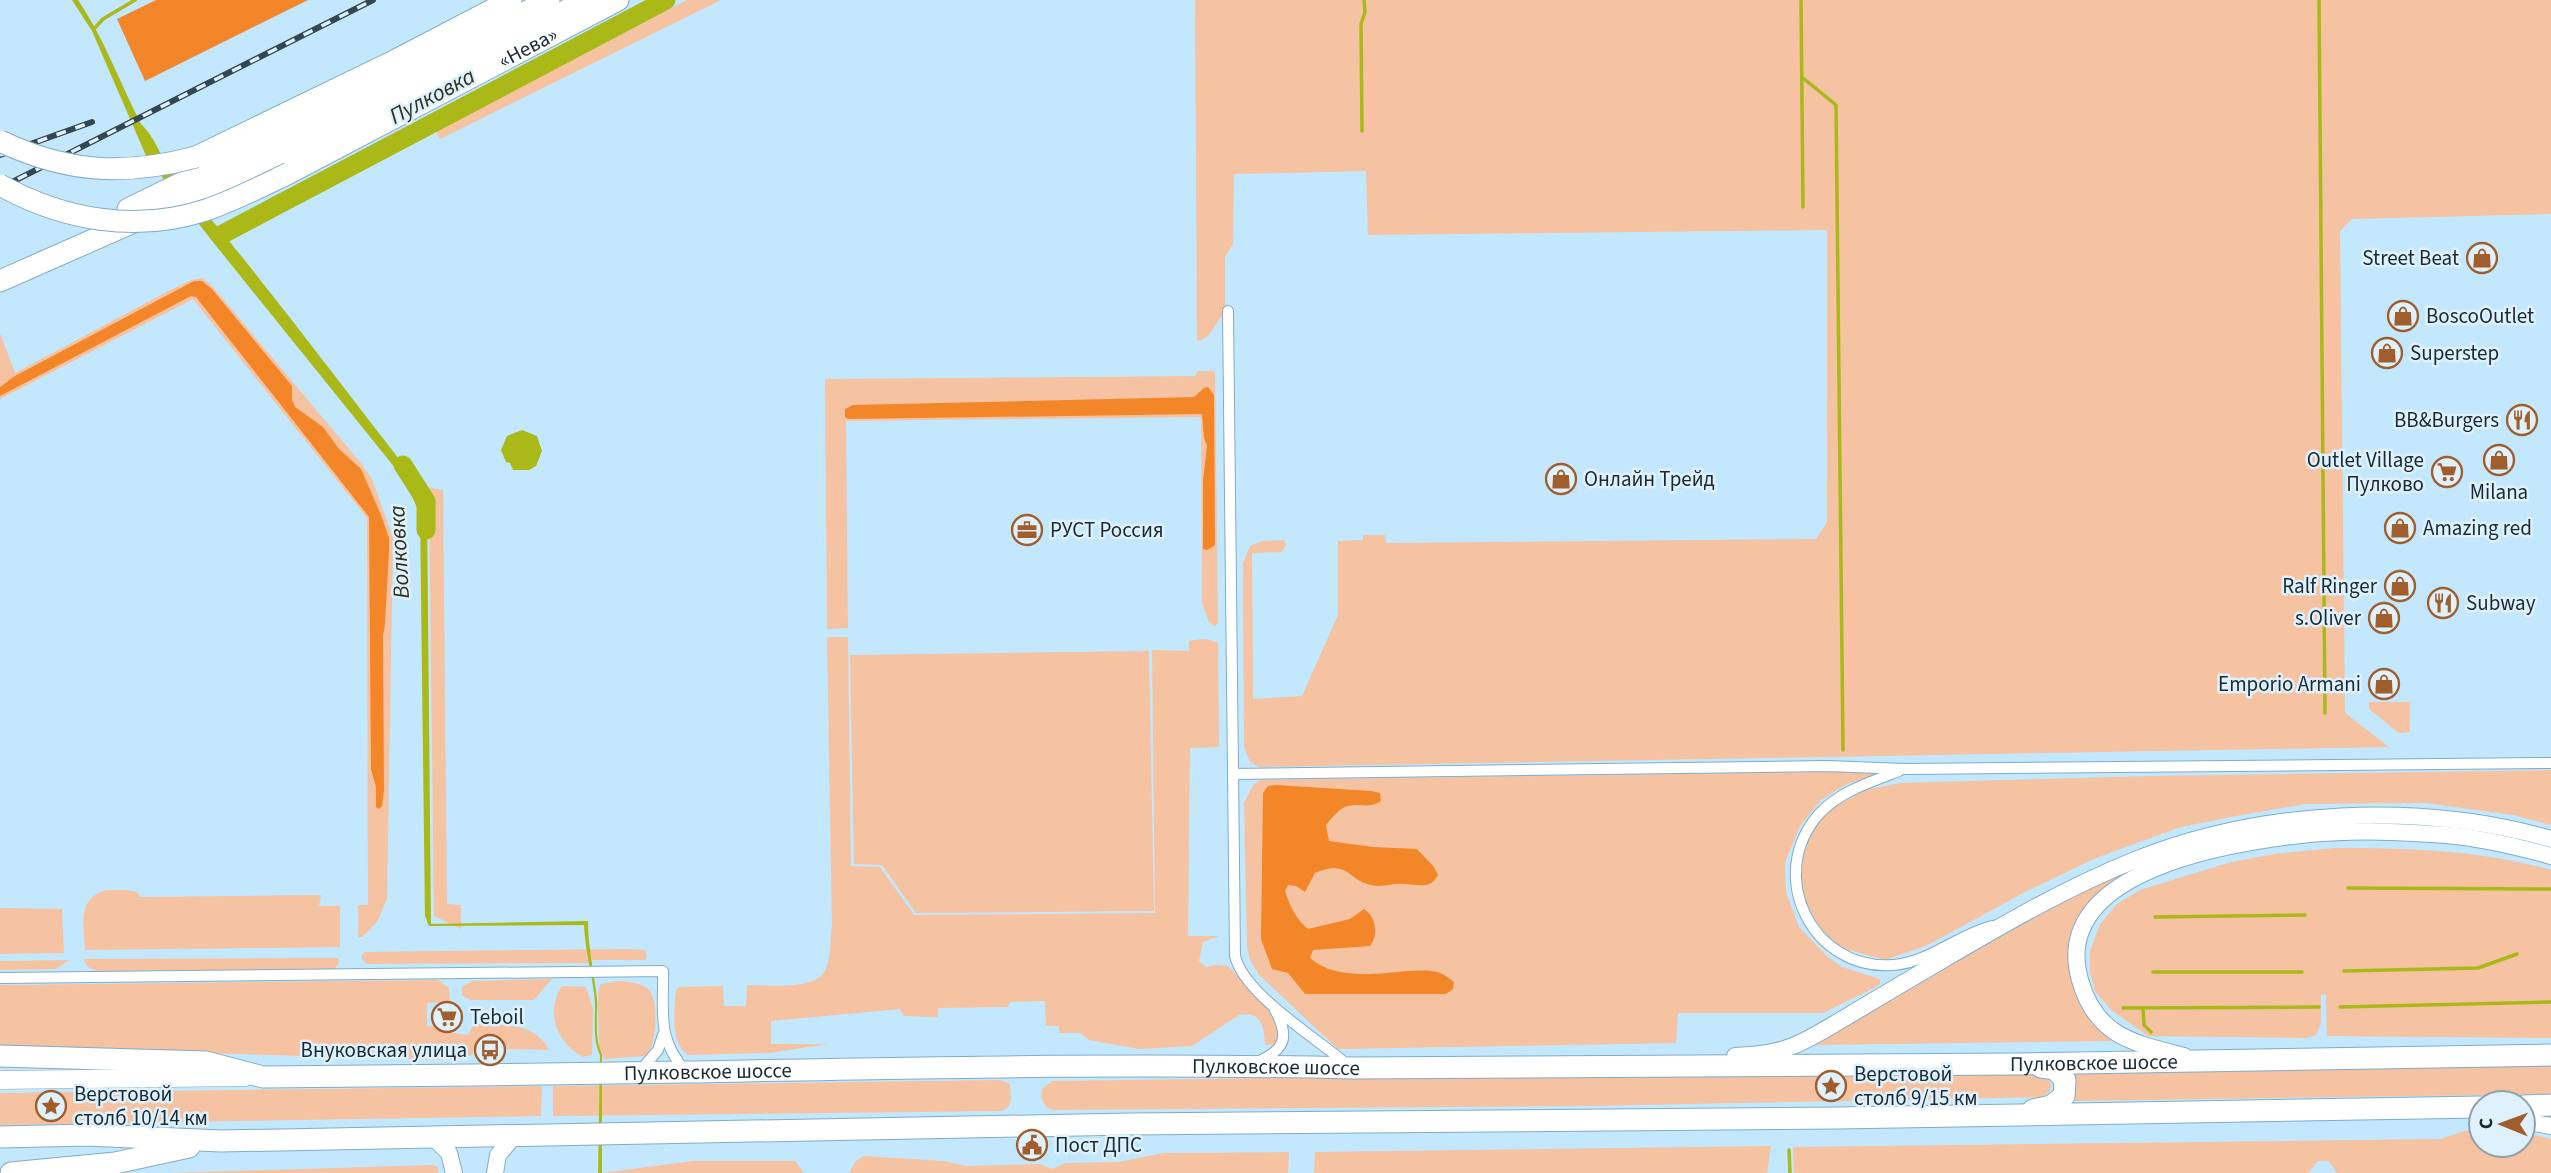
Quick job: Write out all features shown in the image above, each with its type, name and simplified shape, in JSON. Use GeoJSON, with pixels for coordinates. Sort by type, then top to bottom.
{"type":"FeatureCollection","features":[{"type":"Feature","properties":{"kind":"highway"},"geometry":{"type":"LineString","coordinates":[[0,281],[278,148],[511,0]]}},
{"type":"Feature","properties":{"kind":"highway","name":"«Нева»"},"geometry":{"type":"LineString","coordinates":[[278,148],[549,0]]}},
{"type":"Feature","properties":{"kind":"highway","name":"«Нева»"},"geometry":{"type":"LineString","coordinates":[[278,148],[411,93],[586,0]]}},
{"type":"Feature","properties":{"kind":"highway","name":"«Нева»"},"geometry":{"type":"LineString","coordinates":[[278,148],[618,0]]}},
{"type":"Feature","properties":{"kind":"highway"},"geometry":{"type":"LineString","coordinates":[[0,141],[37,157],[86,168],[116,170],[145,168],[196,157],[278,148]]}},
{"type":"Feature","properties":{"kind":"highway"},"geometry":{"type":"LineString","coordinates":[[0,185],[27,200],[83,217],[148,222],[206,210],[278,148]]}},
{"type":"Feature","properties":{"kind":"highway"},"geometry":{"type":"LineString","coordinates":[[0,266],[157,196],[278,148]]}},
{"type":"Feature","properties":{"kind":"highway","name":"Пулковское шоссе"},"geometry":{"type":"LineString","coordinates":[[263,1077],[639,1073],[867,1067],[1248,1066],[1352,1069],[2018,1065],[2551,1055]]}},
{"type":"Feature","properties":{"kind":"highway"},"geometry":{"type":"LineString","coordinates":[[0,1056],[206,1062],[263,1077]]}},
{"type":"Feature","properties":{"kind":"highway"},"geometry":{"type":"LineString","coordinates":[[2011,1115],[2051,1106],[2064,1096],[2065,1080],[2055,1069],[2018,1065]]}},
{"type":"Feature","properties":{"kind":"highway"},"geometry":{"type":"LineString","coordinates":[[0,1137],[87,1136],[221,1141],[1130,1124],[2467,1107]]}},
{"type":"Feature","properties":{"kind":"highway"},"geometry":{"type":"LineString","coordinates":[[11,1173],[115,1163],[221,1141]]}},
{"type":"Feature","properties":{"kind":"main road"},"geometry":{"type":"LineString","coordinates":[[1702,1065],[1732,1056],[1779,1051],[1801,1043],[2008,922],[2091,879],[2137,859],[2217,835],[2268,825],[2363,816],[2407,816],[2457,820],[2551,839]]}},
{"type":"Feature","properties":{"kind":"main road"},"geometry":{"type":"LineString","coordinates":[[2204,1061],[2137,1045],[2125,1039],[2108,1028],[2087,999],[2078,974],[2077,961],[2082,929],[2098,903],[2125,882],[2225,849],[2309,834],[2435,834],[2499,842],[2551,856]]}},
{"type":"Feature","properties":{"kind":"main road","name":"Пулковское шоссе"},"geometry":{"type":"LineString","coordinates":[[0,1080],[263,1077]]}},
{"type":"Feature","properties":{"kind":"main road"},"geometry":{"type":"LineString","coordinates":[[2448,1108],[2467,1111]]}},
{"type":"Feature","properties":{"kind":"main road"},"geometry":{"type":"LineString","coordinates":[[495,1173],[498,1154],[514,1135]]}},
{"type":"Feature","properties":{"kind":"main road"},"geometry":{"type":"LineString","coordinates":[[433,1137],[449,1153],[454,1173]]}},
{"type":"Feature","properties":{"kind":"street"},"geometry":{"type":"LineString","coordinates":[[1228,311],[1237,964],[1248,980],[1304,1033],[1352,1069]]}},
{"type":"Feature","properties":{"kind":"street"},"geometry":{"type":"LineString","coordinates":[[1233,774],[1827,766],[1904,769],[2551,763]]}},
{"type":"Feature","properties":{"kind":"street"},"geometry":{"type":"LineString","coordinates":[[1904,769],[1839,797],[1811,825],[1798,854],[1795,869],[1799,901],[1805,916],[1823,939],[1840,953],[1871,964],[1892,965],[1933,955],[1974,930],[2008,922]]}},
{"type":"Feature","properties":{"kind":"street"},"geometry":{"type":"LineString","coordinates":[[0,978],[663,971],[664,1032],[669,1049],[687,1072]]}},
{"type":"Feature","properties":{"kind":"street"},"geometry":{"type":"LineString","coordinates":[[1248,1066],[1271,1055],[1283,1040],[1283,1024],[1273,1004]]}},
{"type":"Feature","properties":{"kind":"street"},"geometry":{"type":"LineString","coordinates":[[639,1073],[658,1050],[664,1032]]}},
{"type":"Feature","properties":{"kind":"shaded area"},"geometry":{"type":"Polygon","coordinates":[[[72,0],[78,0],[87,15],[141,124],[170,170],[237,250],[413,477],[427,507],[431,924],[588,921],[597,999],[597,1034],[602,1054],[602,1173],[598,1173],[600,1055],[596,1040],[594,993],[584,925],[429,926],[425,916],[420,514],[404,479],[217,247],[164,180],[154,163],[147,158],[92,31],[72,0]]]}},
{"type":"Feature","properties":{"kind":"shaded area"},"geometry":{"type":"Polygon","coordinates":[[[156,0],[308,0],[145,81],[117,19],[156,0]]]}},
{"type":"Feature","properties":{"kind":"shaded area"},"geometry":{"type":"Polygon","coordinates":[[[687,0],[721,0],[440,139],[436,131],[687,0]]]}},
{"type":"Feature","properties":{"kind":"shaded area"},"geometry":{"type":"Polygon","coordinates":[[[1195,0],[2551,0],[2551,214],[2352,219],[2340,231],[2345,713],[2389,747],[1259,767],[1250,762],[1244,747],[1243,563],[1250,546],[1263,541],[1284,540],[1286,545],[1282,552],[1252,553],[1253,699],[1302,696],[1338,615],[1338,541],[1363,540],[1363,535],[1385,535],[1386,543],[1816,539],[1827,522],[1827,230],[1368,235],[1366,171],[1234,174],[1233,244],[1225,257],[1225,314],[1207,337],[1197,341],[1195,0]]]}},
{"type":"Feature","properties":{"kind":"shaded area"},"geometry":{"type":"Polygon","coordinates":[[[202,278],[212,286],[360,462],[372,479],[393,538],[387,899],[377,922],[362,937],[358,937],[358,905],[368,905],[367,518],[193,299],[0,399],[0,333],[15,373],[172,289],[202,278]]]}},
{"type":"Feature","properties":{"kind":"shaded area"},"geometry":{"type":"Polygon","coordinates":[[[194,281],[202,281],[212,289],[292,386],[295,407],[323,427],[339,449],[361,469],[381,515],[389,538],[389,550],[383,637],[384,791],[379,809],[376,807],[376,787],[371,769],[369,517],[196,297],[191,296],[0,396],[0,387],[15,376],[194,281]]]}},
{"type":"Feature","properties":{"kind":"shaded area"},"geometry":{"type":"Polygon","coordinates":[[[1197,371],[1215,371],[1218,623],[1215,626],[1209,622],[1202,603],[1201,417],[846,421],[848,628],[827,629],[825,379],[1196,376],[1197,371]]]}},
{"type":"Feature","properties":{"kind":"shaded area"},"geometry":{"type":"Polygon","coordinates":[[[1208,387],[1214,395],[1215,545],[1207,550],[1203,549],[1203,481],[1207,446],[1202,414],[845,417],[845,409],[853,405],[1194,397],[1208,387]]]}},
{"type":"Feature","properties":{"kind":"shaded area"},"geometry":{"type":"Polygon","coordinates":[[[522,430],[537,436],[542,451],[536,466],[529,470],[513,470],[501,450],[507,436],[522,430]]]}},
{"type":"Feature","properties":{"kind":"shaded area"},"geometry":{"type":"Polygon","coordinates":[[[421,486],[443,490],[447,904],[461,905],[461,929],[434,916],[429,504],[421,486]]]}},
{"type":"Feature","properties":{"kind":"shaded area"},"geometry":{"type":"Polygon","coordinates":[[[827,637],[848,637],[851,866],[880,867],[914,915],[1155,913],[1152,650],[1189,651],[1189,641],[1196,640],[1218,643],[1219,747],[1190,748],[1188,936],[1219,936],[1203,942],[1199,961],[1206,967],[1228,966],[1258,997],[1281,1028],[1276,1044],[1265,1045],[1260,1021],[1247,1014],[1239,1015],[1192,1046],[1139,1049],[1089,1040],[1080,1033],[1059,1033],[1059,1026],[1046,1026],[1045,1001],[1010,1002],[1008,1007],[938,1008],[938,1017],[904,1016],[900,1009],[771,1021],[771,1044],[828,1044],[769,1053],[688,1055],[682,1050],[674,1026],[676,990],[679,987],[723,986],[724,1006],[746,1006],[747,985],[798,985],[817,979],[826,969],[832,925],[827,637]]]}},
{"type":"Feature","properties":{"kind":"shaded area"},"geometry":{"type":"Polygon","coordinates":[[[1149,651],[1154,911],[916,913],[882,865],[854,864],[850,655],[1149,651]]]}},
{"type":"Feature","properties":{"kind":"shaded area"},"geometry":{"type":"Polygon","coordinates":[[[2369,702],[2410,702],[2410,732],[2399,733],[2369,709],[2369,702]]]}},
{"type":"Feature","properties":{"kind":"shaded area"},"geometry":{"type":"Polygon","coordinates":[[[2551,770],[2551,825],[2513,815],[2426,803],[2306,804],[2181,827],[2096,858],[2025,892],[1928,945],[1885,960],[1842,948],[1823,931],[1809,912],[1801,887],[1806,842],[1818,822],[1831,808],[1866,790],[1899,783],[2551,770]]]}},
{"type":"Feature","properties":{"kind":"shaded area"},"geometry":{"type":"Polygon","coordinates":[[[1874,771],[1874,775],[1847,784],[1821,800],[1800,826],[1785,862],[1786,892],[1799,927],[1828,957],[1842,967],[1880,979],[1880,984],[1876,987],[1823,1013],[1678,1013],[1676,1043],[1338,1049],[1259,975],[1250,960],[1247,948],[1244,803],[1253,785],[1260,780],[1874,771]]]}},
{"type":"Feature","properties":{"kind":"shaded area"},"geometry":{"type":"Polygon","coordinates":[[[1268,786],[1380,793],[1381,801],[1377,803],[1348,806],[1336,814],[1326,825],[1329,841],[1417,849],[1438,875],[1433,882],[1426,885],[1375,886],[1335,868],[1315,873],[1305,892],[1296,886],[1288,885],[1285,891],[1291,907],[1308,929],[1350,919],[1364,909],[1374,921],[1375,937],[1370,946],[1313,950],[1310,958],[1331,970],[1343,973],[1436,972],[1454,982],[1453,989],[1446,994],[1305,994],[1288,973],[1272,969],[1261,939],[1263,793],[1268,786]]]}},
{"type":"Feature","properties":{"kind":"shaded area"},"geometry":{"type":"Polygon","coordinates":[[[2382,823],[2488,833],[2551,845],[2551,850],[2380,827],[2140,869],[2109,884],[2093,897],[2077,922],[2073,936],[2071,966],[2077,996],[2089,1018],[2113,1041],[1812,1045],[1999,935],[2076,893],[2141,864],[2382,823]]]}},
{"type":"Feature","properties":{"kind":"shaded area"},"geometry":{"type":"Polygon","coordinates":[[[2335,848],[2471,854],[2551,870],[2551,1038],[2327,1036],[2326,994],[2321,995],[2321,1024],[2316,1035],[2307,1038],[2148,1036],[2111,1010],[2095,991],[2090,972],[2090,951],[2100,924],[2117,904],[2140,890],[2231,862],[2274,854],[2335,848]]]}},
{"type":"Feature","properties":{"kind":"shaded area"},"geometry":{"type":"Polygon","coordinates":[[[107,890],[137,892],[140,897],[321,895],[319,906],[340,906],[340,947],[85,950],[83,922],[86,906],[90,899],[107,890]]]}},
{"type":"Feature","properties":{"kind":"shaded area"},"geometry":{"type":"Polygon","coordinates":[[[0,908],[62,909],[64,953],[0,954],[0,908]]]}},
{"type":"Feature","properties":{"kind":"shaded area"},"geometry":{"type":"Polygon","coordinates":[[[645,950],[647,957],[645,960],[592,960],[587,963],[367,964],[362,959],[365,952],[645,950]]]}},
{"type":"Feature","properties":{"kind":"shaded area"},"geometry":{"type":"Polygon","coordinates":[[[338,958],[339,964],[334,969],[97,971],[88,967],[83,959],[338,958]]]}},
{"type":"Feature","properties":{"kind":"shaded area"},"geometry":{"type":"Polygon","coordinates":[[[69,960],[56,969],[0,970],[0,961],[69,960]]]}},
{"type":"Feature","properties":{"kind":"shaded area"},"geometry":{"type":"Polygon","coordinates":[[[552,979],[534,1000],[470,1000],[462,995],[462,987],[472,981],[552,979]]]}},
{"type":"Feature","properties":{"kind":"shaded area"},"geometry":{"type":"Polygon","coordinates":[[[438,980],[449,988],[450,1002],[427,1003],[427,1026],[448,1026],[452,1033],[468,1035],[474,1024],[516,1026],[535,1034],[549,1050],[475,1048],[472,1055],[443,1060],[0,1047],[0,985],[438,980]]]}},
{"type":"Feature","properties":{"kind":"shaded area"},"geometry":{"type":"Polygon","coordinates":[[[618,981],[643,986],[653,997],[656,1015],[654,1035],[645,1056],[604,1059],[599,1051],[600,984],[618,981]]]}},
{"type":"Feature","properties":{"kind":"shaded area"},"geometry":{"type":"Polygon","coordinates":[[[562,986],[586,987],[593,1009],[592,1055],[583,1057],[574,1051],[556,1026],[554,1006],[562,986]]]}},
{"type":"Feature","properties":{"kind":"shaded area"},"geometry":{"type":"Polygon","coordinates":[[[2551,1066],[2551,1094],[2537,1094],[2537,1089],[2467,1089],[2467,1095],[2072,1101],[2076,1090],[2073,1072],[2551,1066]]]}},
{"type":"Feature","properties":{"kind":"shaded area"},"geometry":{"type":"Polygon","coordinates":[[[1583,1074],[2039,1075],[2047,1078],[2051,1084],[2050,1091],[2042,1097],[1587,1106],[1053,1110],[1046,1107],[1041,1097],[1042,1089],[1052,1081],[1583,1074]]]}},
{"type":"Feature","properties":{"kind":"shaded area"},"geometry":{"type":"Polygon","coordinates":[[[1000,1080],[1010,1084],[1011,1100],[1003,1111],[553,1116],[553,1086],[1000,1080]]]}},
{"type":"Feature","properties":{"kind":"shaded area"},"geometry":{"type":"Polygon","coordinates":[[[542,1086],[541,1116],[0,1125],[0,1093],[542,1086]]]}},
{"type":"Feature","properties":{"kind":"shaded area"},"geometry":{"type":"Polygon","coordinates":[[[2467,1130],[2467,1159],[2537,1159],[2537,1136],[2551,1139],[2551,1173],[2337,1173],[2329,1161],[2318,1161],[2308,1173],[1794,1173],[1793,1147],[2440,1139],[2467,1130]]]}},
{"type":"Feature","properties":{"kind":"shaded area"},"geometry":{"type":"Polygon","coordinates":[[[1771,1146],[1767,1173],[1314,1173],[1315,1152],[1771,1146]]]}},
{"type":"Feature","properties":{"kind":"shaded area"},"geometry":{"type":"Polygon","coordinates":[[[1289,1152],[1288,1173],[849,1173],[856,1161],[864,1156],[944,1161],[966,1166],[1040,1164],[1052,1169],[1065,1163],[1118,1162],[1164,1153],[1289,1152]]]}},
{"type":"Feature","properties":{"kind":"shaded area"},"geometry":{"type":"Polygon","coordinates":[[[693,1161],[795,1161],[804,1173],[602,1173],[693,1161]]]}},
{"type":"Feature","properties":{"kind":"shaded area"},"geometry":{"type":"Polygon","coordinates":[[[432,1165],[438,1167],[438,1173],[168,1173],[432,1165]]]}},
{"type":"Feature","properties":{"kind":"waterway"},"geometry":{"type":"LineString","coordinates":[[94,29],[103,19],[135,0]]}},
{"type":"Feature","properties":{"kind":"waterway","name":"Пулковка"},"geometry":{"type":"LineString","coordinates":[[221,235],[666,0]]}},
{"type":"Feature","properties":{"kind":"waterway"},"geometry":{"type":"LineString","coordinates":[[1362,131],[1361,24],[1365,12],[1364,0]]}},
{"type":"Feature","properties":{"kind":"waterway"},"geometry":{"type":"LineString","coordinates":[[1801,0],[1803,207]]}},
{"type":"Feature","properties":{"kind":"waterway"},"geometry":{"type":"LineString","coordinates":[[2319,0],[2325,713]]}},
{"type":"Feature","properties":{"kind":"waterway"},"geometry":{"type":"LineString","coordinates":[[1803,78],[1836,105],[1843,750]]}},
{"type":"Feature","properties":{"kind":"waterway","name":"Волковка"},"geometry":{"type":"LineString","coordinates":[[403,465],[426,501],[426,530]]}},
{"type":"Feature","properties":{"kind":"waterway"},"geometry":{"type":"LineString","coordinates":[[2348,888],[2551,889]]}},
{"type":"Feature","properties":{"kind":"waterway"},"geometry":{"type":"LineString","coordinates":[[2155,917],[2305,915]]}},
{"type":"Feature","properties":{"kind":"waterway"},"geometry":{"type":"LineString","coordinates":[[2344,971],[2478,968],[2517,954]]}},
{"type":"Feature","properties":{"kind":"waterway"},"geometry":{"type":"LineString","coordinates":[[2153,972],[2302,972]]}},
{"type":"Feature","properties":{"kind":"waterway"},"geometry":{"type":"LineString","coordinates":[[2340,1007],[2551,1002]]}},
{"type":"Feature","properties":{"kind":"waterway"},"geometry":{"type":"LineString","coordinates":[[2123,1008],[2319,1007]]}},
{"type":"Feature","properties":{"kind":"waterway"},"geometry":{"type":"LineString","coordinates":[[2143,1009],[2144,1025],[2151,1032]]}},
{"type":"Feature","properties":{"kind":"waterway"},"geometry":{"type":"LineString","coordinates":[[1789,1150],[1790,1173]]}},
{"type":"Feature","properties":{"kind":"railway"},"geometry":{"type":"LineString","coordinates":[[0,188],[373,0]]}},
{"type":"Feature","properties":{"kind":"railway"},"geometry":{"type":"LineString","coordinates":[[0,155],[92,122]]}},
{"type":"Feature","properties":{"kind":"place","name":"Street Beat"},"geometry":{"type":"Point","coordinates":[2482,258]}},
{"type":"Feature","properties":{"kind":"place","name":"BoscoOutlet"},"geometry":{"type":"Point","coordinates":[2403,316]}},
{"type":"Feature","properties":{"kind":"place","name":"Superstep"},"geometry":{"type":"Point","coordinates":[2387,353]}},
{"type":"Feature","properties":{"kind":"place","name":"BB&Burgers"},"geometry":{"type":"Point","coordinates":[2522,420]}},
{"type":"Feature","properties":{"kind":"place","name":"Milana"},"geometry":{"type":"Point","coordinates":[2499,460]}},
{"type":"Feature","properties":{"kind":"place","name":"Outlet Village Пулково"},"geometry":{"type":"Point","coordinates":[2447,472]}},
{"type":"Feature","properties":{"kind":"place","name":"Онлайн Трейд"},"geometry":{"type":"Point","coordinates":[1561,479]}},
{"type":"Feature","properties":{"kind":"place","name":"Amazing red"},"geometry":{"type":"Point","coordinates":[2400,528]}},
{"type":"Feature","properties":{"kind":"place","name":"РУСТ Россия"},"geometry":{"type":"Point","coordinates":[1027,530]}},
{"type":"Feature","properties":{"kind":"place","name":"Ralf Ringer"},"geometry":{"type":"Point","coordinates":[2400,586]}},
{"type":"Feature","properties":{"kind":"place","name":"Subway"},"geometry":{"type":"Point","coordinates":[2443,603]}},
{"type":"Feature","properties":{"kind":"place","name":"s.Oliver"},"geometry":{"type":"Point","coordinates":[2384,618]}},
{"type":"Feature","properties":{"kind":"place","name":"Emporio Armani"},"geometry":{"type":"Point","coordinates":[2384,684]}},
{"type":"Feature","properties":{"kind":"place","name":"Teboil"},"geometry":{"type":"Point","coordinates":[447,1017]}},
{"type":"Feature","properties":{"kind":"place","name":"Внуковская улица"},"geometry":{"type":"Point","coordinates":[490,1050]}},
{"type":"Feature","properties":{"kind":"place","name":"Верстовой столб 9/15 км"},"geometry":{"type":"Point","coordinates":[1831,1086]}},
{"type":"Feature","properties":{"kind":"place","name":"Верстовой столб 10/14 км"},"geometry":{"type":"Point","coordinates":[51,1106]}},
{"type":"Feature","properties":{"kind":"place","name":"Пост ДПС"},"geometry":{"type":"Point","coordinates":[1032,1145]}}]}
